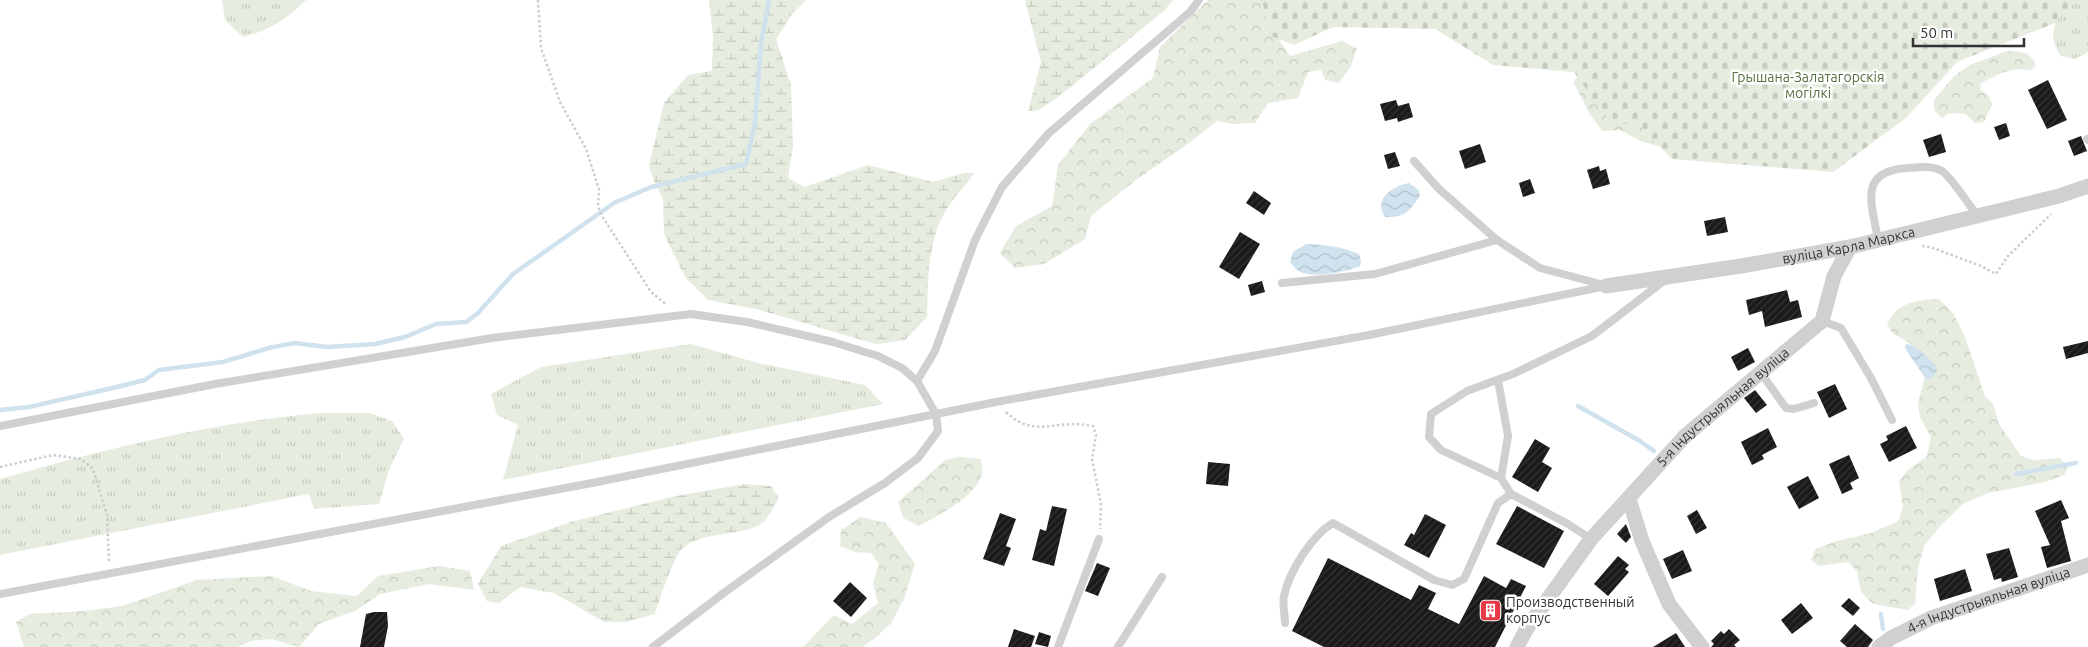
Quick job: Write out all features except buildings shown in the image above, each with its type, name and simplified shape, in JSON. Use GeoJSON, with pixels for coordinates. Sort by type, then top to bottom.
{"type":"FeatureCollection","features":[{"type":"Feature","properties":{"kind":"street","name":"вуліца Карла Маркса"},"geometry":{"type":"LineString","coordinates":[[1606,286],[1850,247],[1978,217],[2059,196],[2088,186]]}},
{"type":"Feature","properties":{"kind":"street"},"geometry":{"type":"LineString","coordinates":[[1822,321],[1834,276],[1850,247]]}},
{"type":"Feature","properties":{"kind":"street","name":"5-я Індустрыяльная вуліца"},"geometry":{"type":"LineString","coordinates":[[1517,647],[1527,628],[1591,539],[1630,499],[1685,436],[1822,321]]}},
{"type":"Feature","properties":{"kind":"street"},"geometry":{"type":"LineString","coordinates":[[1630,499],[1642,541],[1669,604],[1702,647]]}},
{"type":"Feature","properties":{"kind":"street","name":"4-я Індустрыяльная вуліца"},"geometry":{"type":"LineString","coordinates":[[1885,642],[1931,618],[2088,565]]}},
{"type":"Feature","properties":{"kind":"lane"},"geometry":{"type":"LineString","coordinates":[[917,381],[935,351],[974,240],[1002,186],[1049,133],[1190,12],[1199,0]]}},
{"type":"Feature","properties":{"kind":"lane"},"geometry":{"type":"LineString","coordinates":[[1414,161],[1439,189],[1497,240],[1540,268],[1606,286]]}},
{"type":"Feature","properties":{"kind":"lane"},"geometry":{"type":"LineString","coordinates":[[1878,240],[1872,197],[1873,182],[1880,174],[1895,169],[1933,167],[1944,172],[1978,217]]}},
{"type":"Feature","properties":{"kind":"lane"},"geometry":{"type":"LineString","coordinates":[[1282,282],[1375,274],[1497,240]]}},
{"type":"Feature","properties":{"kind":"lane"},"geometry":{"type":"LineString","coordinates":[[1591,539],[1568,524],[1511,494],[1501,478],[1441,450],[1429,437],[1431,414],[1468,391],[1498,380],[1592,336],[1670,276]]}},
{"type":"Feature","properties":{"kind":"lane"},"geometry":{"type":"LineString","coordinates":[[0,594],[582,485],[996,402],[1369,335],[1606,286]]}},
{"type":"Feature","properties":{"kind":"lane"},"geometry":{"type":"LineString","coordinates":[[0,426],[215,384],[492,338],[691,314],[747,322],[833,342],[878,356],[902,368],[917,381],[936,414],[938,431],[918,458],[885,483],[829,517],[653,647]]}},
{"type":"Feature","properties":{"kind":"lane"},"geometry":{"type":"LineString","coordinates":[[1822,321],[1841,328],[1871,378],[1892,420]]}},
{"type":"Feature","properties":{"kind":"lane"},"geometry":{"type":"LineString","coordinates":[[1761,373],[1786,408],[1794,409],[1814,403]]}},
{"type":"Feature","properties":{"kind":"lane"},"geometry":{"type":"LineString","coordinates":[[1498,380],[1508,436],[1501,478]]}},
{"type":"Feature","properties":{"kind":"lane"},"geometry":{"type":"LineString","coordinates":[[1285,623],[1283,596],[1297,564],[1322,529],[1333,523],[1434,580],[1452,585],[1464,579],[1498,503],[1511,494]]}},
{"type":"Feature","properties":{"kind":"lane"},"geometry":{"type":"LineString","coordinates":[[1058,647],[1100,540]]}},
{"type":"Feature","properties":{"kind":"lane"},"geometry":{"type":"LineString","coordinates":[[1118,647],[1162,577]]}},
{"type":"Feature","properties":{"kind":"path"},"geometry":{"type":"LineString","coordinates":[[538,0],[541,48],[560,102],[586,149],[599,190],[598,207],[602,216],[651,292],[680,315]]}},
{"type":"Feature","properties":{"kind":"path"},"geometry":{"type":"LineString","coordinates":[[1922,246],[1930,247],[1981,266],[1996,274],[2008,256],[2054,211]]}},
{"type":"Feature","properties":{"kind":"path"},"geometry":{"type":"LineString","coordinates":[[996,402],[1015,420],[1035,428],[1075,424],[1093,426],[1096,435],[1092,459],[1101,504],[1100,540]]}},
{"type":"Feature","properties":{"kind":"path"},"geometry":{"type":"LineString","coordinates":[[0,467],[53,456],[81,459],[92,469],[107,515],[110,574]]}},
{"type":"Feature","properties":{"kind":"green space"},"geometry":{"type":"Polygon","coordinates":[[[222,0],[306,0],[278,23],[243,37],[225,20],[222,0]]]}},
{"type":"Feature","properties":{"kind":"green space"},"geometry":{"type":"Polygon","coordinates":[[[709,0],[806,0],[792,14],[776,39],[791,85],[793,146],[788,178],[805,187],[868,165],[933,182],[964,173],[974,173],[941,219],[932,246],[930,260],[927,317],[905,340],[876,344],[756,309],[708,300],[685,277],[664,234],[663,199],[653,179],[649,165],[664,103],[688,75],[712,71],[713,36],[709,0]]]}},
{"type":"Feature","properties":{"kind":"green space"},"geometry":{"type":"Polygon","coordinates":[[[1025,0],[1173,0],[1165,10],[1062,94],[1039,110],[1028,111],[1041,62],[1025,0]]]}},
{"type":"Feature","properties":{"kind":"green space"},"geometry":{"type":"Polygon","coordinates":[[[1208,0],[1302,0],[1278,38],[1290,56],[1342,41],[1357,49],[1351,66],[1339,83],[1325,80],[1321,70],[1308,72],[1298,98],[1268,103],[1255,123],[1233,124],[1217,121],[1136,180],[1091,216],[1085,239],[1044,264],[1015,268],[1000,253],[1016,226],[1052,206],[1058,165],[1090,124],[1153,78],[1160,47],[1208,0]]]}},
{"type":"Feature","properties":{"kind":"green space","name":"Грышана-Залатагорскія могілкі"},"geometry":{"type":"Polygon","coordinates":[[[1262,0],[2074,0],[2055,23],[1957,62],[1906,118],[1833,172],[1672,159],[1641,128],[1608,119],[1574,72],[1493,65],[1435,29],[1333,27],[1294,45],[1271,36],[1262,0]]]}},
{"type":"Feature","properties":{"kind":"green space"},"geometry":{"type":"Polygon","coordinates":[[[2064,0],[2088,0],[2088,52],[2075,59],[2061,56],[2054,42],[2055,23],[2064,0]]]}},
{"type":"Feature","properties":{"kind":"green space"},"geometry":{"type":"Polygon","coordinates":[[[2007,51],[2028,54],[2036,65],[2031,70],[2011,70],[1981,83],[1980,90],[1988,95],[1992,104],[1984,122],[1975,123],[1966,114],[1949,113],[1942,118],[1934,110],[1934,100],[1954,76],[1970,65],[2007,51]]]}},
{"type":"Feature","properties":{"kind":"green space"},"geometry":{"type":"Polygon","coordinates":[[[1581,73],[1668,131],[1659,146],[1643,142],[1620,130],[1602,131],[1590,114],[1573,82],[1581,73]]]}},
{"type":"Feature","properties":{"kind":"green space"},"geometry":{"type":"Polygon","coordinates":[[[1939,299],[1953,313],[1965,337],[1985,396],[1993,404],[1999,424],[2021,456],[2033,460],[2060,458],[2068,467],[2064,475],[2045,482],[1988,493],[1963,504],[1942,524],[1924,546],[1918,568],[1915,603],[1908,610],[1873,604],[1861,592],[1857,571],[1848,562],[1819,566],[1811,560],[1815,549],[1837,541],[1871,533],[1898,521],[1903,507],[1899,481],[1908,470],[1927,456],[1931,437],[1920,417],[1918,403],[1926,373],[1922,355],[1908,342],[1892,333],[1887,323],[1903,306],[1915,301],[1939,299]]]}},
{"type":"Feature","properties":{"kind":"green space"},"geometry":{"type":"Polygon","coordinates":[[[691,344],[758,363],[865,385],[883,404],[503,480],[518,425],[497,415],[491,394],[541,367],[691,344]]]}},
{"type":"Feature","properties":{"kind":"green space"},"geometry":{"type":"Polygon","coordinates":[[[322,413],[370,413],[392,421],[404,439],[389,470],[379,504],[314,509],[309,494],[0,555],[0,479],[79,457],[159,438],[240,423],[322,413]]]}},
{"type":"Feature","properties":{"kind":"green space"},"geometry":{"type":"Polygon","coordinates":[[[960,457],[981,459],[982,474],[972,490],[955,505],[919,526],[903,518],[898,502],[945,460],[960,457]]]}},
{"type":"Feature","properties":{"kind":"green space"},"geometry":{"type":"Polygon","coordinates":[[[745,484],[771,486],[779,498],[767,518],[754,527],[703,538],[684,547],[671,568],[655,614],[626,622],[604,622],[554,593],[520,587],[499,603],[487,601],[478,584],[501,546],[574,521],[676,496],[745,484]]]}},
{"type":"Feature","properties":{"kind":"green space"},"geometry":{"type":"Polygon","coordinates":[[[861,517],[886,523],[915,564],[904,599],[891,623],[862,647],[803,647],[834,615],[852,624],[878,603],[873,583],[879,565],[871,553],[855,552],[840,546],[841,530],[861,517]]]}},
{"type":"Feature","properties":{"kind":"green space"},"geometry":{"type":"Polygon","coordinates":[[[439,566],[470,571],[474,590],[429,584],[380,594],[357,610],[319,624],[299,647],[271,639],[252,641],[237,647],[24,647],[16,622],[30,614],[84,611],[122,606],[197,580],[272,576],[311,591],[357,596],[378,576],[439,566]]]}},
{"type":"Feature","properties":{"kind":"water"},"geometry":{"type":"Polygon","coordinates":[[[1409,183],[1418,189],[1420,196],[1413,206],[1402,215],[1385,217],[1381,204],[1383,199],[1391,190],[1409,183]]]}},
{"type":"Feature","properties":{"kind":"water"},"geometry":{"type":"Polygon","coordinates":[[[1306,244],[1333,246],[1359,254],[1360,266],[1320,275],[1297,270],[1290,262],[1293,252],[1306,244]]]}},
{"type":"Feature","properties":{"kind":"water"},"geometry":{"type":"Polygon","coordinates":[[[1906,344],[1920,350],[1935,367],[1937,371],[1931,379],[1925,378],[1905,348],[1906,344]]]}},
{"type":"Feature","properties":{"kind":"waterway"},"geometry":{"type":"LineString","coordinates":[[0,410],[29,407],[145,380],[159,370],[223,362],[269,348],[294,343],[327,347],[375,344],[405,337],[436,324],[466,322],[478,313],[513,274],[614,203],[651,187],[746,164],[755,123],[761,43],[769,0]]}},
{"type":"Feature","properties":{"kind":"waterway"},"geometry":{"type":"LineString","coordinates":[[1578,406],[1654,451]]}},
{"type":"Feature","properties":{"kind":"waterway"},"geometry":{"type":"LineString","coordinates":[[2016,474],[2076,463]]}},
{"type":"Feature","properties":{"kind":"waterway"},"geometry":{"type":"LineString","coordinates":[[1881,614],[1883,629]]}},
{"type":"Feature","properties":{"kind":"place","name":"Производственный корпус"},"geometry":{"type":"Point","coordinates":[1490,610]}}]}
